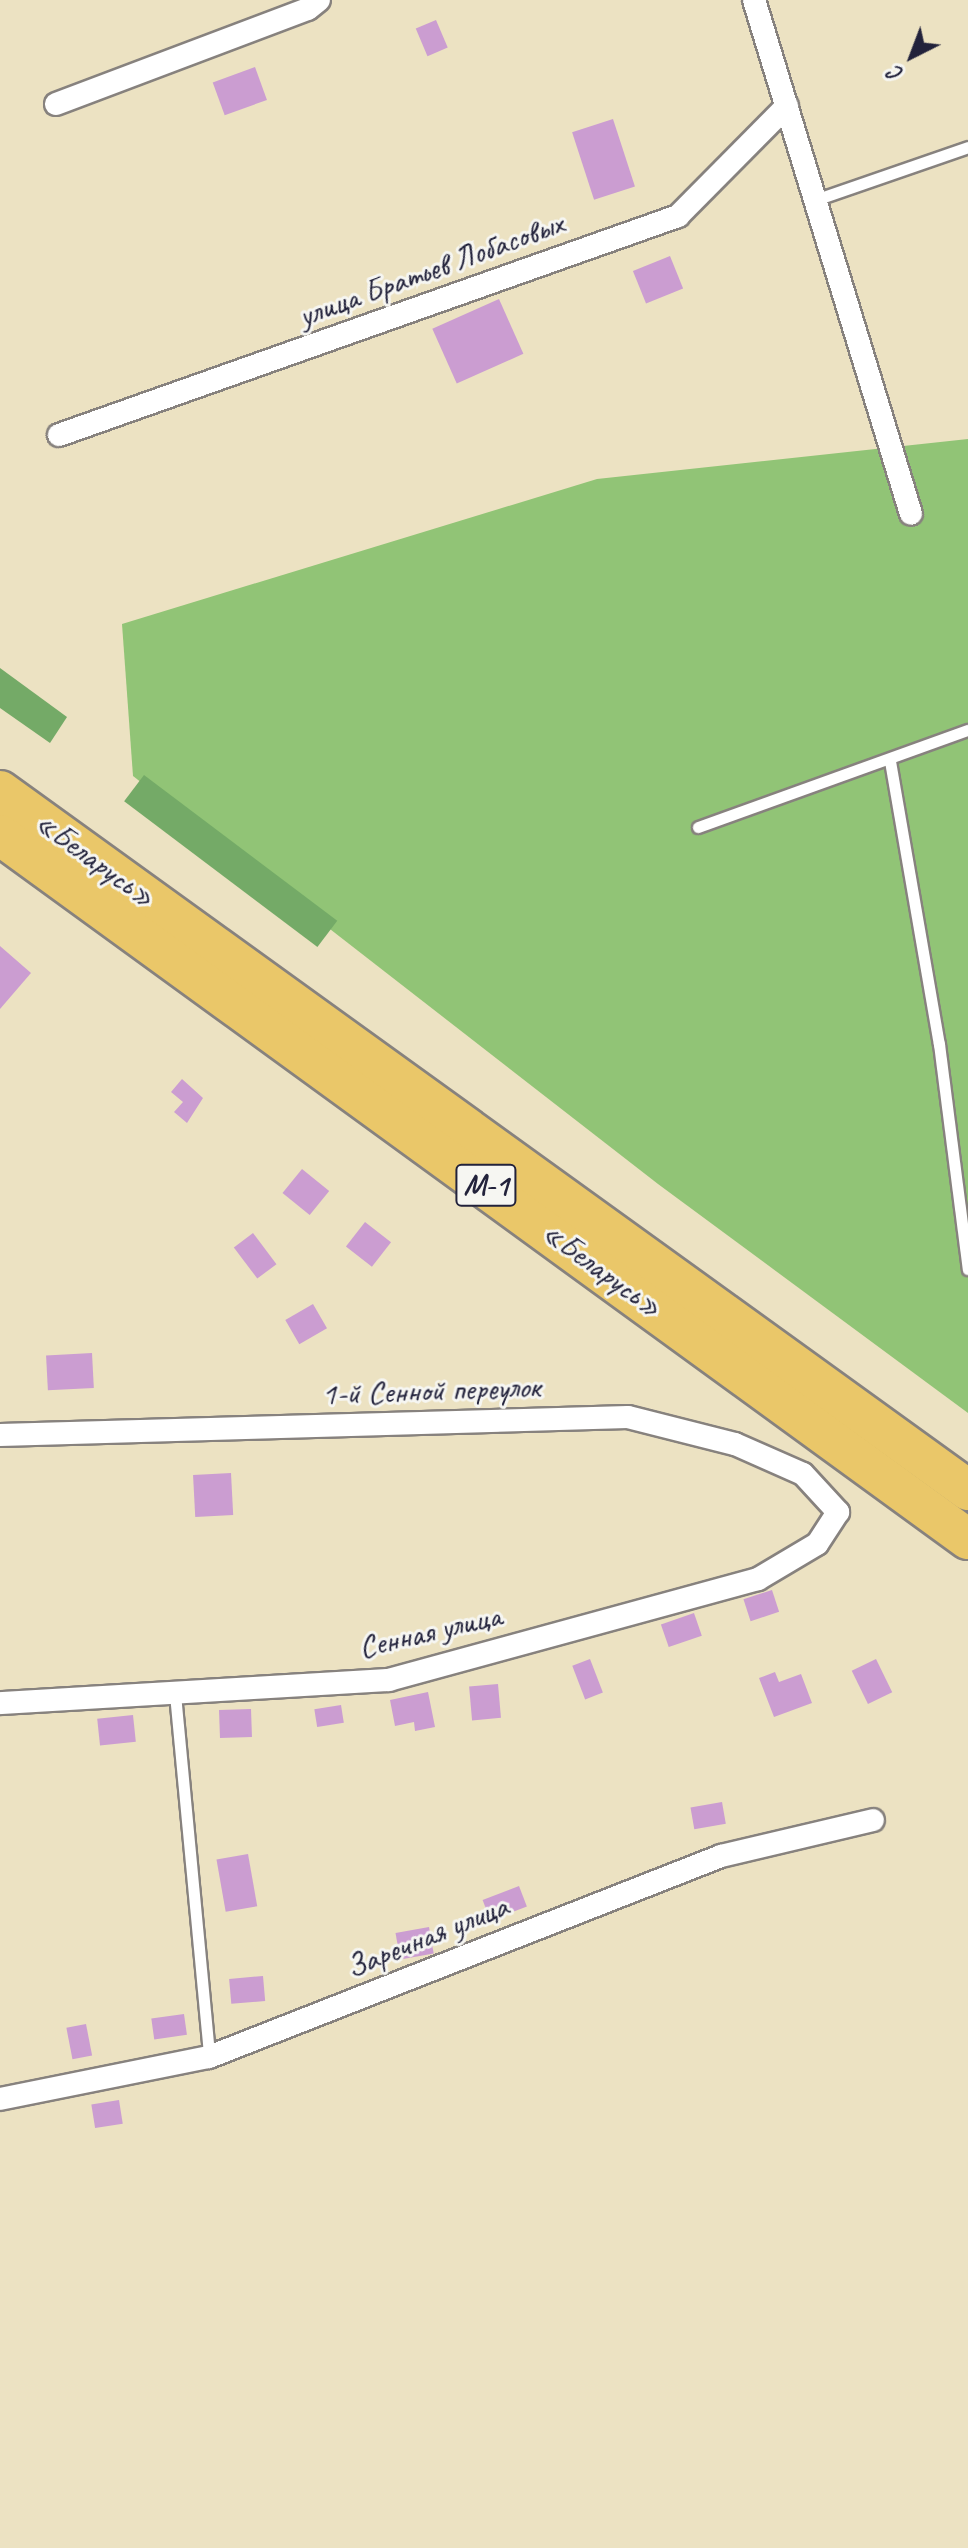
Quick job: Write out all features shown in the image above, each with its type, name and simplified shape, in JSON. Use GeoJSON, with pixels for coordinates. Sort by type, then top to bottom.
{"type":"FeatureCollection","features":[{"type":"Feature","properties":{"kind":"highway","name":"«Беларусь»"},"geometry":{"type":"LineString","coordinates":[[0,791],[968,1490]]}},
{"type":"Feature","properties":{"kind":"highway","name":"«Беларусь»"},"geometry":{"type":"LineString","coordinates":[[0,835],[968,1539]]}},
{"type":"Feature","properties":{"kind":"street"},"geometry":{"type":"LineString","coordinates":[[56,104],[308,9],[319,0]]}},
{"type":"Feature","properties":{"kind":"street"},"geometry":{"type":"LineString","coordinates":[[754,0],[911,514]]}},
{"type":"Feature","properties":{"kind":"street","name":"улица Братьев Лобасовых"},"geometry":{"type":"LineString","coordinates":[[59,435],[678,216],[787,106]]}},
{"type":"Feature","properties":{"kind":"street","name":"1-й Сенной переулок"},"geometry":{"type":"LineString","coordinates":[[0,1435],[628,1417],[735,1444],[803,1474],[838,1512]]}},
{"type":"Feature","properties":{"kind":"street","name":"Сенная улица"},"geometry":{"type":"LineString","coordinates":[[0,1703],[389,1680],[758,1579],[817,1544],[838,1512]]}},
{"type":"Feature","properties":{"kind":"street","name":"Заречная улица"},"geometry":{"type":"LineString","coordinates":[[0,2099],[209,2057],[721,1856],[873,1820]]}},
{"type":"Feature","properties":{"kind":"lane"},"geometry":{"type":"LineString","coordinates":[[815,200],[968,147]]}},
{"type":"Feature","properties":{"kind":"lane"},"geometry":{"type":"LineString","coordinates":[[698,827],[890,761],[968,730]]}},
{"type":"Feature","properties":{"kind":"lane"},"geometry":{"type":"LineString","coordinates":[[890,761],[939,1044],[968,1269]]}},
{"type":"Feature","properties":{"kind":"lane"},"geometry":{"type":"LineString","coordinates":[[175,1694],[209,2057]]}},
{"type":"Feature","properties":{"kind":"green space"},"geometry":{"type":"Polygon","coordinates":[[[968,439],[968,1413],[658,1184],[133,776],[122,624],[597,479],[968,439]]]}},
{"type":"Feature","properties":{"kind":"green space"},"geometry":{"type":"Polygon","coordinates":[[[0,668],[67,717],[50,743],[0,708],[0,668]]]}},
{"type":"Feature","properties":{"kind":"green space"},"geometry":{"type":"Polygon","coordinates":[[[144,775],[337,921],[317,947],[124,801],[144,775]]]}},
{"type":"Feature","properties":{"kind":"building"},"geometry":{"type":"Polygon","coordinates":[[[436,20],[448,48],[427,56],[416,29],[436,20]]]}},
{"type":"Feature","properties":{"kind":"building"},"geometry":{"type":"Polygon","coordinates":[[[255,67],[267,100],[225,115],[213,82],[255,67]]]}},
{"type":"Feature","properties":{"kind":"building"},"geometry":{"type":"Polygon","coordinates":[[[613,119],[635,187],[594,200],[572,132],[613,119]]]}},
{"type":"Feature","properties":{"kind":"building"},"geometry":{"type":"Polygon","coordinates":[[[670,256],[683,288],[646,303],[633,271],[670,256]]]}},
{"type":"Feature","properties":{"kind":"building"},"geometry":{"type":"Polygon","coordinates":[[[499,299],[523,354],[457,384],[432,329],[499,299]]]}},
{"type":"Feature","properties":{"kind":"building"},"geometry":{"type":"Polygon","coordinates":[[[0,946],[31,973],[0,1009],[0,946]]]}},
{"type":"Feature","properties":{"kind":"building"},"geometry":{"type":"Polygon","coordinates":[[[182,1079],[203,1098],[187,1123],[174,1112],[183,1102],[171,1092],[182,1079]]]}},
{"type":"Feature","properties":{"kind":"building"},"geometry":{"type":"Polygon","coordinates":[[[302,1169],[329,1191],[310,1215],[282,1193],[302,1169]]]}},
{"type":"Feature","properties":{"kind":"building"},"geometry":{"type":"Polygon","coordinates":[[[365,1222],[391,1242],[372,1267],[346,1246],[365,1222]]]}},
{"type":"Feature","properties":{"kind":"building"},"geometry":{"type":"Polygon","coordinates":[[[253,1233],[276,1264],[257,1279],[234,1247],[253,1233]]]}},
{"type":"Feature","properties":{"kind":"building"},"geometry":{"type":"Polygon","coordinates":[[[313,1304],[327,1328],[299,1344],[285,1320],[313,1304]]]}},
{"type":"Feature","properties":{"kind":"building"},"geometry":{"type":"Polygon","coordinates":[[[92,1353],[94,1388],[48,1390],[46,1355],[92,1353]]]}},
{"type":"Feature","properties":{"kind":"building"},"geometry":{"type":"Polygon","coordinates":[[[231,1473],[233,1515],[195,1517],[193,1475],[231,1473]]]}},
{"type":"Feature","properties":{"kind":"building"},"geometry":{"type":"Polygon","coordinates":[[[772,1590],[779,1612],[751,1621],[743,1599],[772,1590]]]}},
{"type":"Feature","properties":{"kind":"building"},"geometry":{"type":"Polygon","coordinates":[[[694,1613],[702,1636],[669,1647],[661,1624],[694,1613]]]}},
{"type":"Feature","properties":{"kind":"building"},"geometry":{"type":"Polygon","coordinates":[[[590,1659],[603,1693],[585,1699],[572,1666],[590,1659]]]}},
{"type":"Feature","properties":{"kind":"building"},"geometry":{"type":"Polygon","coordinates":[[[876,1659],[892,1692],[868,1704],[852,1671],[876,1659]]]}},
{"type":"Feature","properties":{"kind":"building"},"geometry":{"type":"Polygon","coordinates":[[[775,1672],[779,1682],[801,1674],[812,1703],[774,1717],[759,1678],[775,1672]]]}},
{"type":"Feature","properties":{"kind":"building"},"geometry":{"type":"Polygon","coordinates":[[[498,1684],[501,1718],[472,1720],[469,1687],[498,1684]]]}},
{"type":"Feature","properties":{"kind":"building"},"geometry":{"type":"Polygon","coordinates":[[[428,1692],[435,1727],[415,1731],[414,1722],[395,1726],[390,1700],[428,1692]]]}},
{"type":"Feature","properties":{"kind":"building"},"geometry":{"type":"Polygon","coordinates":[[[341,1705],[344,1723],[317,1727],[314,1709],[341,1705]]]}},
{"type":"Feature","properties":{"kind":"building"},"geometry":{"type":"Polygon","coordinates":[[[251,1709],[252,1737],[220,1738],[219,1710],[251,1709]]]}},
{"type":"Feature","properties":{"kind":"building"},"geometry":{"type":"Polygon","coordinates":[[[133,1715],[136,1742],[100,1746],[97,1719],[133,1715]]]}},
{"type":"Feature","properties":{"kind":"building"},"geometry":{"type":"Polygon","coordinates":[[[722,1802],[726,1824],[694,1829],[690,1808],[722,1802]]]}},
{"type":"Feature","properties":{"kind":"building"},"geometry":{"type":"Polygon","coordinates":[[[248,1854],[257,1906],[226,1912],[216,1860],[248,1854]]]}},
{"type":"Feature","properties":{"kind":"building"},"geometry":{"type":"Polygon","coordinates":[[[519,1886],[527,1907],[490,1921],[483,1900],[519,1886]]]}},
{"type":"Feature","properties":{"kind":"building"},"geometry":{"type":"Polygon","coordinates":[[[429,1927],[434,1954],[400,1959],[396,1933],[429,1927]]]}},
{"type":"Feature","properties":{"kind":"building"},"geometry":{"type":"Polygon","coordinates":[[[263,1976],[265,2001],[231,2004],[229,1979],[263,1976]]]}},
{"type":"Feature","properties":{"kind":"building"},"geometry":{"type":"Polygon","coordinates":[[[184,2014],[187,2035],[154,2039],[151,2019],[184,2014]]]}},
{"type":"Feature","properties":{"kind":"building"},"geometry":{"type":"Polygon","coordinates":[[[86,2024],[92,2055],[72,2059],[66,2028],[86,2024]]]}},
{"type":"Feature","properties":{"kind":"building"},"geometry":{"type":"Polygon","coordinates":[[[119,2100],[123,2124],[95,2128],[91,2104],[119,2100]]]}}]}
